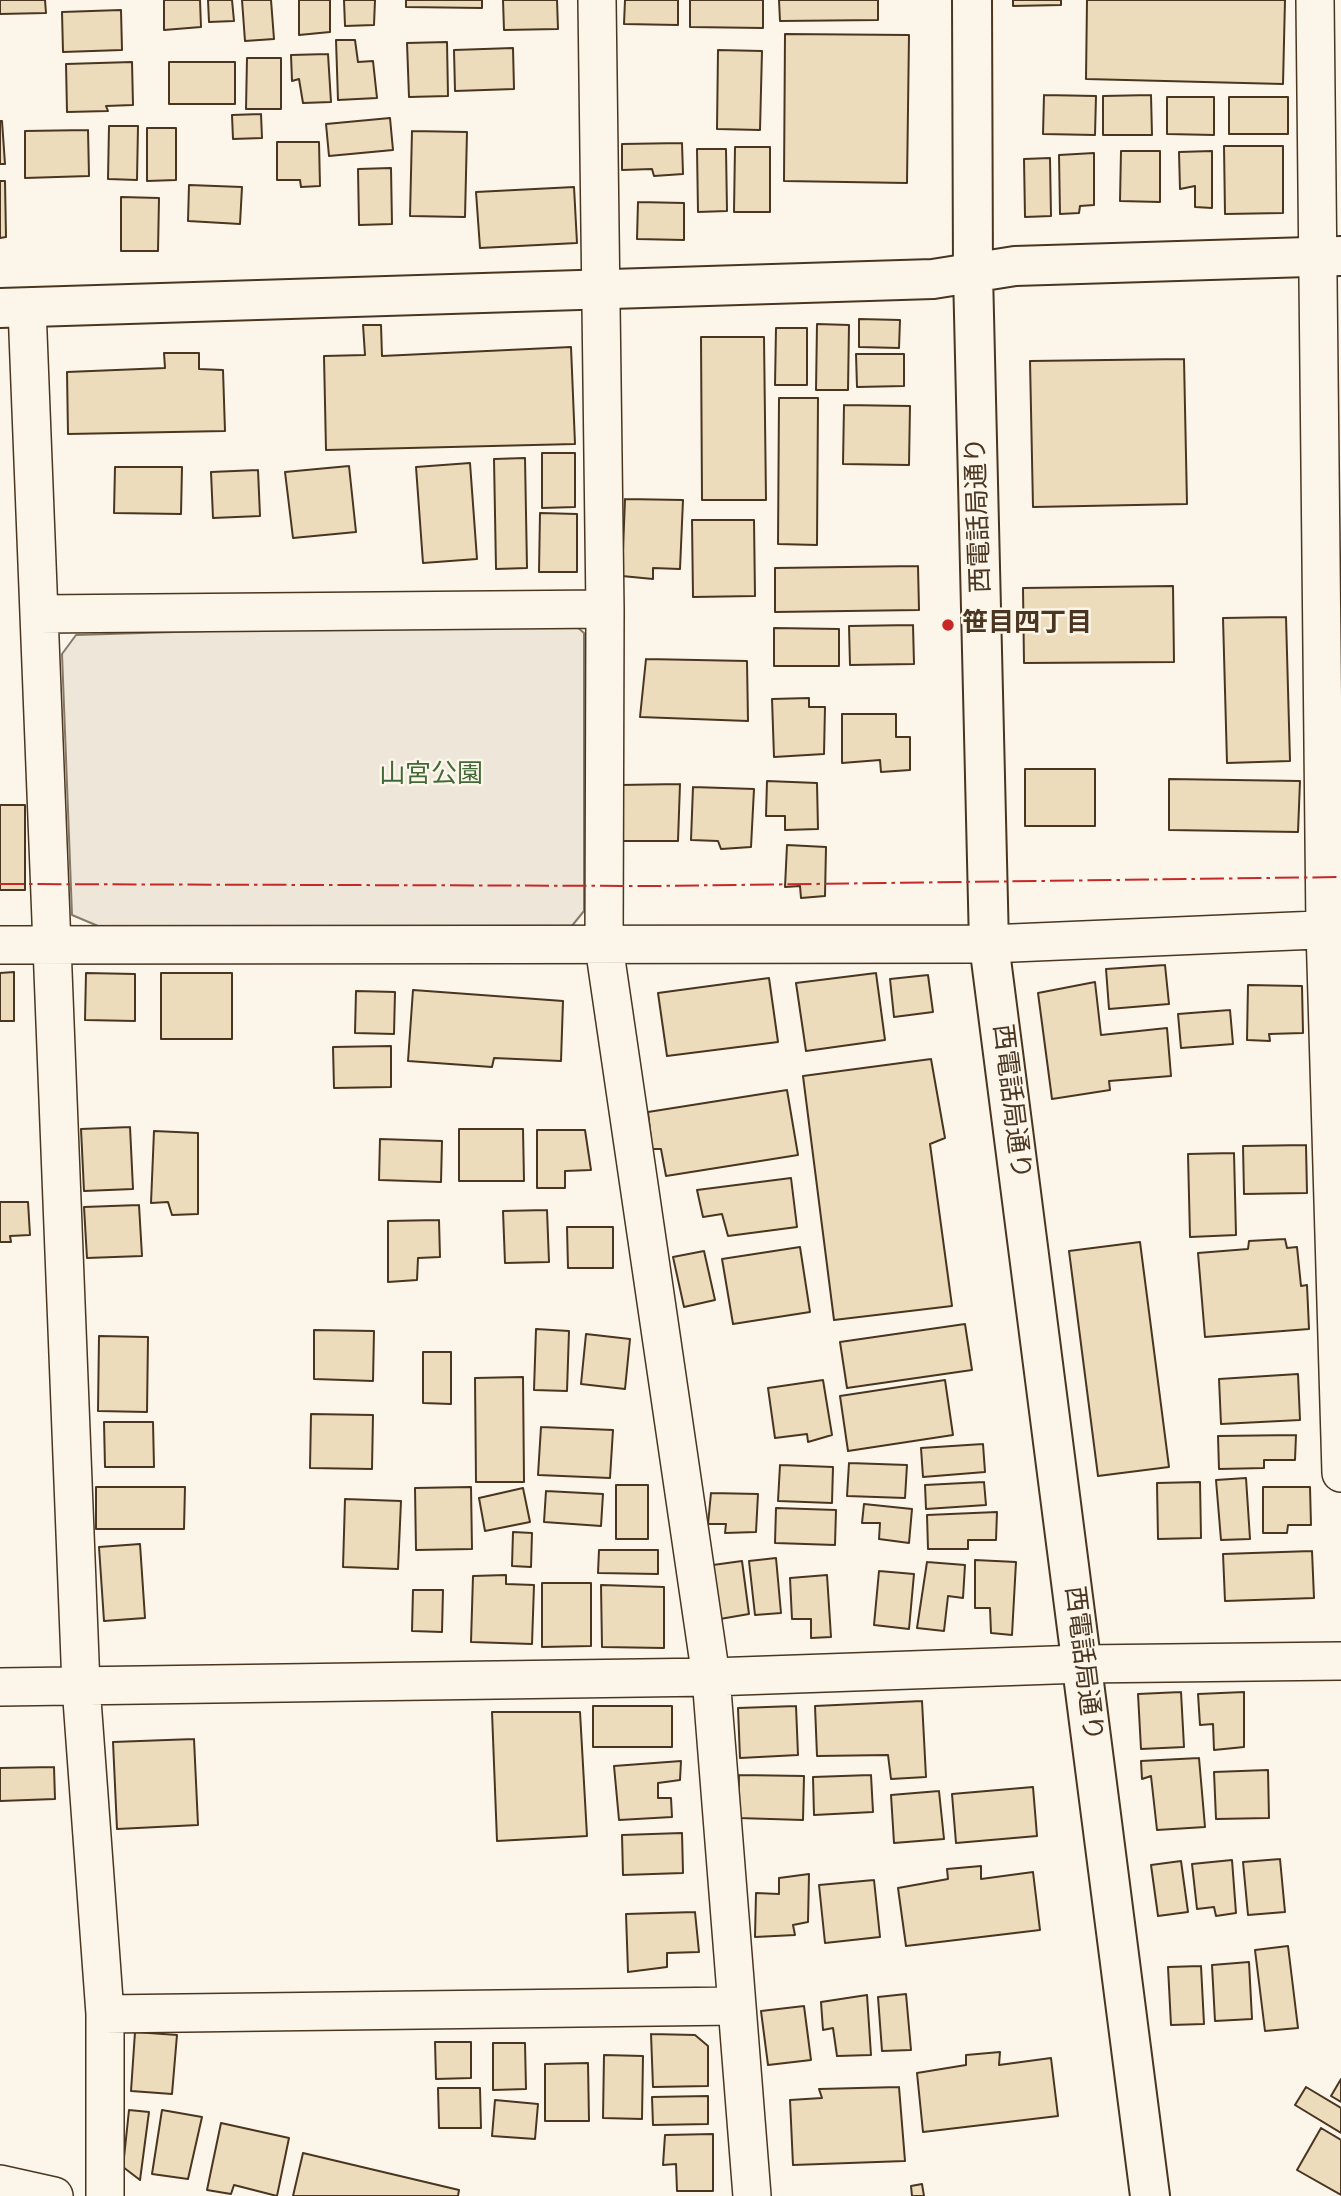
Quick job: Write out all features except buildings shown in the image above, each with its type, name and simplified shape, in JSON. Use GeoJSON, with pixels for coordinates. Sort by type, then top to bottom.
{"type":"FeatureCollection","features":[{"type":"Feature","properties":{"kind":"street"},"geometry":{"type":"LineString","coordinates":[[597,0],[605,609],[604,946],[711,1677],[752,2196]]}},
{"type":"Feature","properties":{"kind":"street","name":"西電話局通り"},"geometry":{"type":"LineString","coordinates":[[972,0],[973,273],[989,944],[1150,2196]]}},
{"type":"Feature","properties":{"kind":"street"},"geometry":{"type":"LineString","coordinates":[[1315,0],[1329,256],[1333,929],[1341,1474]]}},
{"type":"Feature","properties":{"kind":"street"},"geometry":{"type":"LineString","coordinates":[[105,2196],[105,2014],[81,1686],[40,614],[13,308],[933,279],[1015,266],[1329,256]]}},
{"type":"Feature","properties":{"kind":"street"},"geometry":{"type":"LineString","coordinates":[[40,614],[605,609]]}},
{"type":"Feature","properties":{"kind":"street"},"geometry":{"type":"LineString","coordinates":[[0,945],[989,944],[1333,929]]}},
{"type":"Feature","properties":{"kind":"street"},"geometry":{"type":"LineString","coordinates":[[0,1687],[711,1677],[1082,1664],[1341,1661]]}},
{"type":"Feature","properties":{"kind":"street"},"geometry":{"type":"LineString","coordinates":[[105,2014],[736,2006]]}},
{"type":"Feature","properties":{"kind":"street"},"geometry":{"type":"LineString","coordinates":[[0,2184],[54,2196]]}},
{"type":"Feature","properties":{"kind":"green space","name":"山宮公園"},"geometry":{"type":"Polygon","coordinates":[[[569,620],[584,633],[584,911],[571,927],[98,926],[72,915],[62,654],[76,635],[569,620]]]}},
{"type":"Feature","properties":{"kind":"power"},"geometry":{"type":"LineString","coordinates":[[0,884],[656,886],[1341,877]]}},
{"type":"Feature","properties":{"kind":"place","name":"笹目四丁目"},"geometry":{"type":"Point","coordinates":[948,625]}}]}
